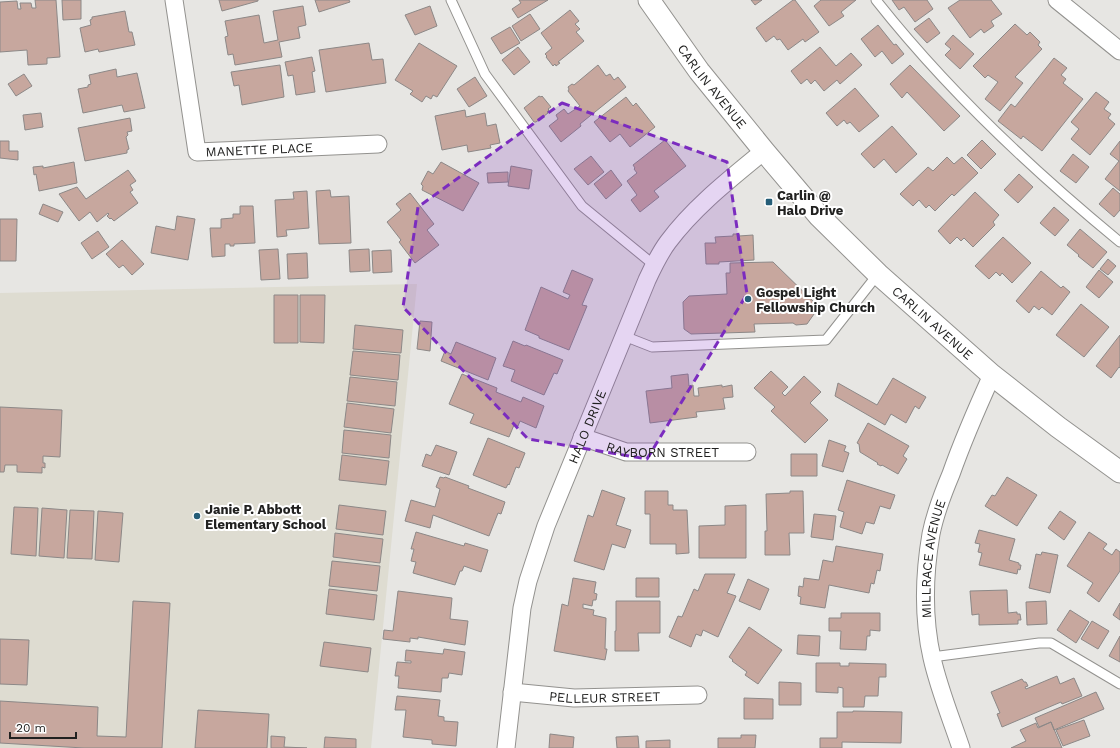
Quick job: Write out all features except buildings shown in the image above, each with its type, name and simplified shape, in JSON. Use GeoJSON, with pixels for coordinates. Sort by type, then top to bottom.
{"type":"FeatureCollection","features":[{"type":"Feature","properties":{"kind":"street","name":"MANETTE PLACE"},"geometry":{"type":"LineString","coordinates":[[174,0],[197,152],[378,144]]}},
{"type":"Feature","properties":{"kind":"street","name":"CARLIN AVENUE"},"geometry":{"type":"LineString","coordinates":[[649,0],[699,71],[764,151],[820,216],[878,274],[992,376],[1120,472]]}},
{"type":"Feature","properties":{"kind":"street"},"geometry":{"type":"LineString","coordinates":[[1057,0],[1120,51]]}},
{"type":"Feature","properties":{"kind":"street","name":"HALO DRIVE"},"geometry":{"type":"LineString","coordinates":[[506,748],[518,635],[528,581],[546,526],[646,280],[667,243],[683,223],[727,181],[764,151]]}},
{"type":"Feature","properties":{"kind":"street","name":"MILLRACE AVENUE"},"geometry":{"type":"LineString","coordinates":[[961,748],[938,684],[932,657],[927,626],[925,600],[926,582],[931,534],[944,492],[963,440],[992,376]]}},
{"type":"Feature","properties":{"kind":"street","name":"RAYBORN STREET"},"geometry":{"type":"LineString","coordinates":[[582,437],[626,452],[746,452]]}},
{"type":"Feature","properties":{"kind":"street","name":"PELLEUR STREET"},"geometry":{"type":"LineString","coordinates":[[512,692],[574,698],[698,695]]}},
{"type":"Feature","properties":{"kind":"lane"},"geometry":{"type":"LineString","coordinates":[[451,0],[485,74],[582,206],[654,265]]}},
{"type":"Feature","properties":{"kind":"lane"},"geometry":{"type":"LineString","coordinates":[[876,0],[925,59],[985,122],[1023,159],[1120,242]]}},
{"type":"Feature","properties":{"kind":"lane"},"geometry":{"type":"LineString","coordinates":[[624,336],[652,347],[826,340],[878,274]]}},
{"type":"Feature","properties":{"kind":"lane"},"geometry":{"type":"LineString","coordinates":[[932,657],[1038,643],[1051,643],[1120,684]]}},
{"type":"Feature","properties":{"kind":"highlighted area"},"geometry":{"type":"Polygon","coordinates":[[[562,103],[727,162],[747,294],[647,459],[528,439],[403,307],[418,207],[562,103]]]}},
{"type":"Feature","properties":{"kind":"shaded area","name":"Janie P. Abbott Elementary School"},"geometry":{"type":"Polygon","coordinates":[[[417,284],[371,748],[0,748],[0,293],[417,284]]]}},
{"type":"Feature","properties":{"kind":"place","name":"Carlin @ Halo Drive"},"geometry":{"type":"Point","coordinates":[769,202]}},
{"type":"Feature","properties":{"kind":"place","name":"Gospel Light Fellowship Church"},"geometry":{"type":"Point","coordinates":[748,299]}},
{"type":"Feature","properties":{"kind":"place","name":"Janie P. Abbott Elementary School"},"geometry":{"type":"Point","coordinates":[197,516]}}]}
